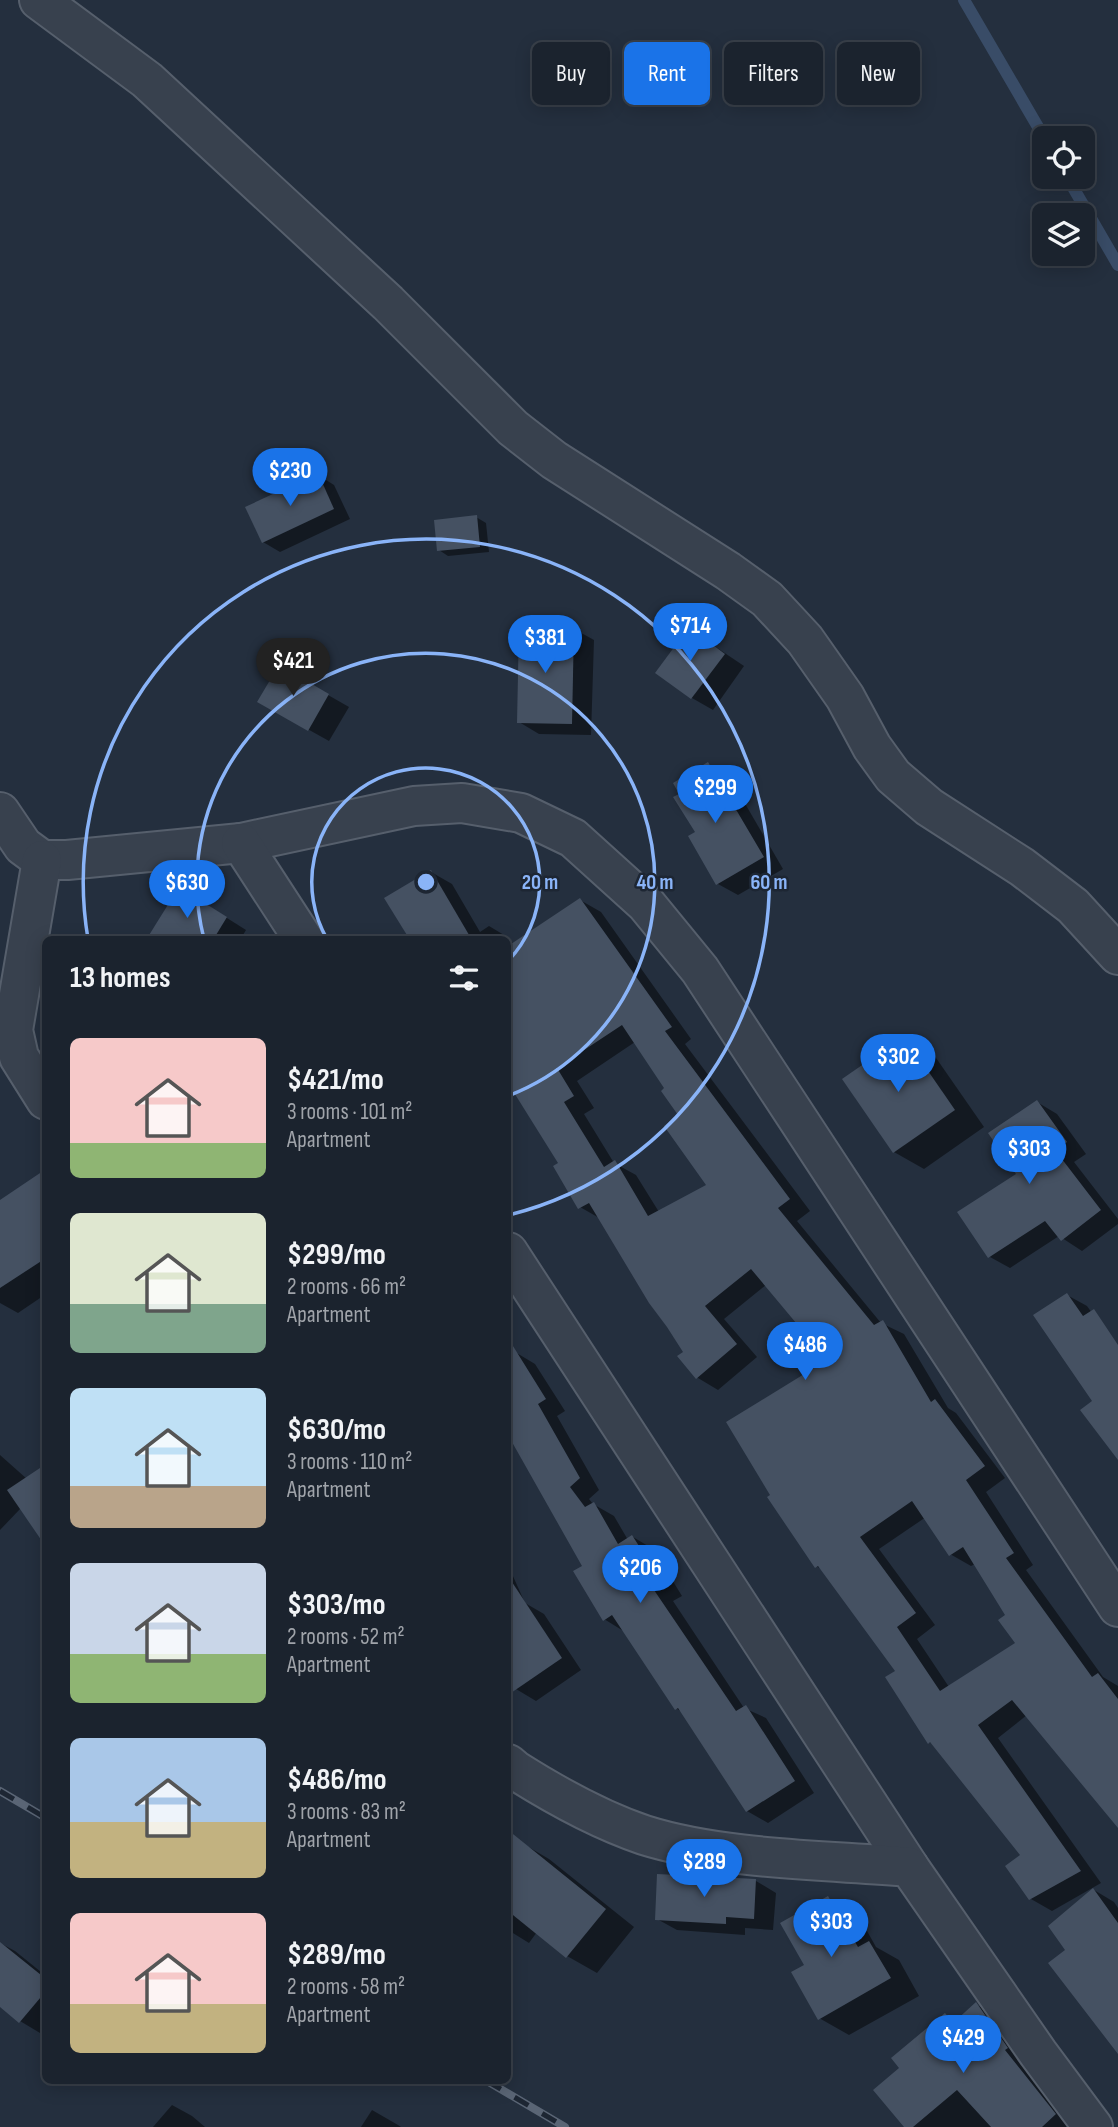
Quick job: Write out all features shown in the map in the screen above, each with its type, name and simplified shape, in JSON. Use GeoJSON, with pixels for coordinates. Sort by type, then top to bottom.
{"type":"FeatureCollection","features":[{"type":"Feature","properties":{"kind":"street"},"geometry":{"type":"LineString","coordinates":[[39,0],[147,80],[388,303],[513,428],[554,460],[728,571],[767,599],[805,640],[845,696],[872,747],[893,776],[929,807],[1023,867],[1073,906],[1118,955]]}},
{"type":"Feature","properties":{"kind":"street"},"geometry":{"type":"LineString","coordinates":[[0,812],[23,846],[42,860],[67,860],[241,843],[414,806],[462,803],[521,813],[573,838],[646,904],[699,970],[1118,1606]]}},
{"type":"Feature","properties":{"kind":"street"},"geometry":{"type":"LineString","coordinates":[[241,843],[301,936]]}},
{"type":"Feature","properties":{"kind":"street"},"geometry":{"type":"LineString","coordinates":[[42,860],[13,1030],[19,1058],[42,1094]]}},
{"type":"Feature","properties":{"kind":"street"},"geometry":{"type":"LineString","coordinates":[[511,1257],[909,1867],[1038,2053],[1093,2127]]}},
{"type":"Feature","properties":{"kind":"street"},"geometry":{"type":"LineString","coordinates":[[511,1767],[577,1808],[645,1835],[721,1852],[909,1867]]}},
{"type":"Feature","properties":{"kind":"building"},"geometry":{"type":"Polygon","coordinates":[[[318,473],[334,509],[262,543],[245,507],[318,473]]]}},
{"type":"Feature","properties":{"kind":"building"},"geometry":{"type":"Polygon","coordinates":[[[477,515],[480,547],[437,551],[434,520],[477,515]]]}},
{"type":"Feature","properties":{"kind":"building"},"geometry":{"type":"Polygon","coordinates":[[[519,626],[574,627],[572,724],[517,723],[519,626]]]}},
{"type":"Feature","properties":{"kind":"building"},"geometry":{"type":"Polygon","coordinates":[[[689,627],[725,654],[691,699],[655,673],[689,627]]]}},
{"type":"Feature","properties":{"kind":"building"},"geometry":{"type":"Polygon","coordinates":[[[279,665],[329,694],[308,731],[257,702],[279,665]]]}},
{"type":"Feature","properties":{"kind":"building"},"geometry":{"type":"Polygon","coordinates":[[[708,762],[764,857],[716,885],[688,836],[695,832],[673,797],[679,794],[673,783],[708,762]]]}},
{"type":"Feature","properties":{"kind":"building"},"geometry":{"type":"Polygon","coordinates":[[[431,870],[470,936],[408,936],[384,898],[431,870]]]}},
{"type":"Feature","properties":{"kind":"building"},"geometry":{"type":"Polygon","coordinates":[[[179,887],[227,917],[215,936],[148,936],[179,887]]]}},
{"type":"Feature","properties":{"kind":"building"},"geometry":{"type":"Polygon","coordinates":[[[580,898],[672,1027],[665,1031],[790,1199],[778,1208],[874,1325],[883,1320],[931,1402],[935,1399],[985,1466],[966,1480],[1014,1553],[1006,1558],[1092,1677],[1098,1673],[1118,1699],[1118,1828],[1012,1700],[978,1725],[1081,1871],[1029,1900],[1005,1866],[1020,1855],[930,1742],[928,1744],[885,1677],[895,1671],[818,1566],[815,1568],[767,1497],[770,1495],[726,1422],[827,1360],[751,1269],[705,1306],[737,1344],[696,1379],[677,1356],[683,1352],[649,1303],[589,1203],[578,1209],[553,1166],[558,1163],[511,1088],[511,944],[580,898]],[[622,1025],[557,1068],[574,1096],[564,1102],[604,1167],[615,1160],[648,1216],[706,1185],[664,1126],[678,1115],[661,1091],[664,1088],[622,1025]],[[912,1501],[860,1537],[916,1613],[897,1627],[940,1691],[1015,1643],[998,1620],[1005,1615],[963,1547],[949,1556],[912,1501]]]}},
{"type":"Feature","properties":{"kind":"building"},"geometry":{"type":"Polygon","coordinates":[[[904,1036],[955,1110],[893,1153],[842,1079],[904,1036]]]}},
{"type":"Feature","properties":{"kind":"building"},"geometry":{"type":"Polygon","coordinates":[[[1037,1100],[1067,1142],[1055,1150],[1101,1210],[1061,1241],[1045,1221],[988,1258],[957,1212],[1016,1174],[988,1133],[1037,1100]]]}},
{"type":"Feature","properties":{"kind":"building"},"geometry":{"type":"Polygon","coordinates":[[[42,1172],[42,1261],[0,1288],[0,1200],[42,1172]]]}},
{"type":"Feature","properties":{"kind":"building"},"geometry":{"type":"Polygon","coordinates":[[[1067,1293],[1083,1316],[1094,1309],[1118,1345],[1118,1460],[1080,1410],[1092,1401],[1033,1315],[1067,1293]]]}},
{"type":"Feature","properties":{"kind":"building"},"geometry":{"type":"Polygon","coordinates":[[[511,1343],[546,1399],[538,1404],[580,1478],[570,1487],[585,1507],[594,1502],[618,1544],[632,1535],[663,1584],[654,1590],[736,1711],[746,1705],[795,1781],[746,1812],[678,1708],[675,1710],[612,1615],[603,1621],[573,1571],[582,1566],[511,1440],[511,1343]]]}},
{"type":"Feature","properties":{"kind":"building"},"geometry":{"type":"Polygon","coordinates":[[[42,1467],[42,1541],[7,1490],[42,1467]]]}},
{"type":"Feature","properties":{"kind":"building"},"geometry":{"type":"Polygon","coordinates":[[[511,1581],[562,1658],[511,1693],[511,1581]]]}},
{"type":"Feature","properties":{"kind":"building"},"geometry":{"type":"Polygon","coordinates":[[[511,1832],[606,1909],[566,1958],[511,1913],[511,1832]]]}},
{"type":"Feature","properties":{"kind":"building"},"geometry":{"type":"Polygon","coordinates":[[[657,1874],[756,1879],[754,1919],[726,1917],[726,1924],[655,1920],[657,1874]]]}},
{"type":"Feature","properties":{"kind":"building"},"geometry":{"type":"Polygon","coordinates":[[[1093,1888],[1118,1923],[1118,2054],[1048,1963],[1065,1950],[1048,1926],[1093,1888]]]}},
{"type":"Feature","properties":{"kind":"building"},"geometry":{"type":"Polygon","coordinates":[[[828,1896],[858,1947],[869,1941],[891,1978],[818,2020],[791,1972],[804,1965],[780,1923],[828,1896]]]}},
{"type":"Feature","properties":{"kind":"building"},"geometry":{"type":"Polygon","coordinates":[[[0,1942],[42,1976],[42,1996],[19,2023],[0,2007],[0,1942]]]}},
{"type":"Feature","properties":{"kind":"building"},"geometry":{"type":"Polygon","coordinates":[[[976,2002],[1008,2048],[1005,2050],[1056,2114],[1042,2127],[991,2127],[957,2090],[913,2127],[904,2127],[873,2090],[899,2068],[891,2058],[945,2013],[953,2023],[976,2002]]]}},
{"type":"Feature","properties":{"kind":"waterway"},"geometry":{"type":"LineString","coordinates":[[964,0],[1037,126]]}},
{"type":"Feature","properties":{"kind":"waterway"},"geometry":{"type":"LineString","coordinates":[[1074,189],[1118,265]]}},
{"type":"Feature","properties":{"kind":"railway"},"geometry":{"type":"LineString","coordinates":[[0,1791],[42,1816]]}},
{"type":"Feature","properties":{"kind":"railway"},"geometry":{"type":"LineString","coordinates":[[492,2084],[565,2127]]}}]}
